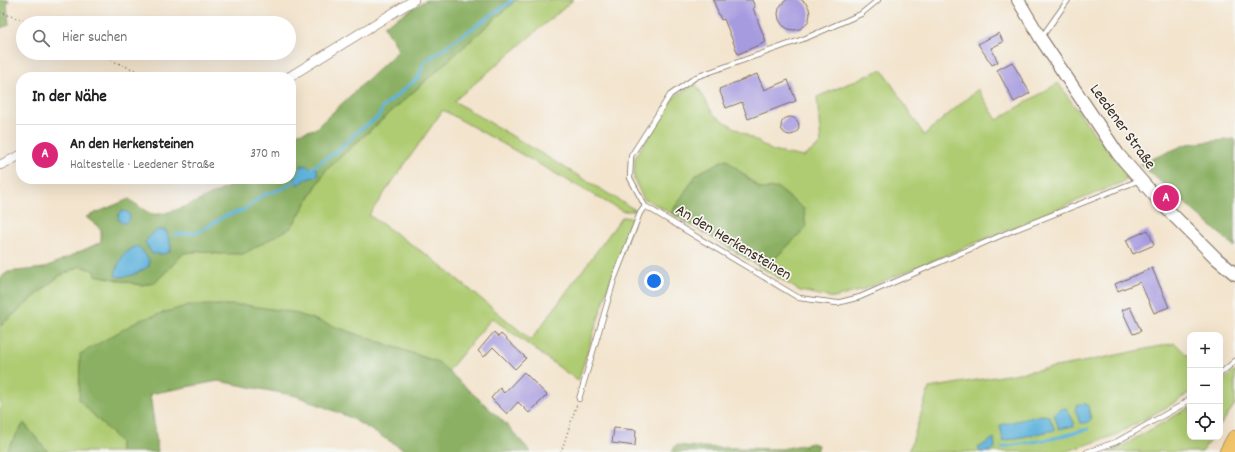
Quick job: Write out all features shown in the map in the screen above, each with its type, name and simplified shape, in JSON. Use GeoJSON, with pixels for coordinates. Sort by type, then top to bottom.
{"type":"FeatureCollection","features":[{"type":"Feature","properties":{"kind":"highway"},"geometry":{"type":"LineString","coordinates":[[1228,452],[1235,439]]}},
{"type":"Feature","properties":{"kind":"street"},"geometry":{"type":"LineString","coordinates":[[296,73],[414,0]]}},
{"type":"Feature","properties":{"kind":"street","name":"Leedener Straße"},"geometry":{"type":"LineString","coordinates":[[1018,0],[1041,39],[1118,154],[1140,180],[1211,254],[1235,274]]}},
{"type":"Feature","properties":{"kind":"street"},"geometry":{"type":"LineString","coordinates":[[0,164],[16,157]]}},
{"type":"Feature","properties":{"kind":"lane"},"geometry":{"type":"LineString","coordinates":[[579,399],[614,280],[640,213],[645,206],[630,178],[631,156],[670,95],[696,77],[806,38],[861,14],[878,0]]}},
{"type":"Feature","properties":{"kind":"lane"},"geometry":{"type":"LineString","coordinates":[[1041,39],[1068,0]]}},
{"type":"Feature","properties":{"kind":"lane","name":"An den Herkensteinen"},"geometry":{"type":"LineString","coordinates":[[645,206],[799,298],[838,303],[860,297],[1009,232],[1140,180]]}},
{"type":"Feature","properties":{"kind":"lane"},"geometry":{"type":"LineString","coordinates":[[1223,371],[1235,361]]}},
{"type":"Feature","properties":{"kind":"lane"},"geometry":{"type":"LineString","coordinates":[[1087,452],[1116,442],[1182,405],[1187,401]]}},
{"type":"Feature","properties":{"kind":"path"},"geometry":{"type":"LineString","coordinates":[[0,12],[16,18]]}},
{"type":"Feature","properties":{"kind":"path"},"geometry":{"type":"LineString","coordinates":[[110,60],[140,72]]}},
{"type":"Feature","properties":{"kind":"path"},"geometry":{"type":"LineString","coordinates":[[561,452],[579,399]]}},
{"type":"Feature","properties":{"kind":"path"},"geometry":{"type":"LineString","coordinates":[[808,452],[815,447]]}},
{"type":"Feature","properties":{"kind":"green space"},"geometry":{"type":"Polygon","coordinates":[[[0,0],[9,0],[7,4],[9,25],[0,28],[0,0]]]}},
{"type":"Feature","properties":{"kind":"green space"},"geometry":{"type":"Polygon","coordinates":[[[426,0],[516,0],[326,170],[291,228],[243,254],[219,254],[203,251],[184,253],[155,283],[141,285],[96,275],[95,271],[81,266],[59,276],[0,326],[0,278],[8,272],[44,268],[101,242],[101,229],[86,217],[129,199],[150,213],[161,214],[182,208],[235,184],[296,184],[296,134],[315,129],[399,50],[384,26],[426,0]]]}},
{"type":"Feature","properties":{"kind":"green space"},"geometry":{"type":"Polygon","coordinates":[[[516,0],[573,0],[454,101],[637,211],[622,211],[443,110],[369,215],[434,260],[531,340],[622,217],[635,218],[611,279],[578,381],[492,318],[448,371],[438,362],[292,312],[79,400],[120,442],[120,452],[48,452],[24,424],[5,452],[0,452],[0,326],[59,276],[81,266],[95,271],[96,275],[141,285],[155,283],[184,253],[203,251],[219,254],[291,228],[326,170],[516,0]]]}},
{"type":"Feature","properties":{"kind":"green space"},"geometry":{"type":"Polygon","coordinates":[[[882,69],[924,135],[978,89],[997,120],[1058,83],[1094,133],[1127,173],[1125,181],[862,290],[834,298],[800,291],[764,269],[806,228],[726,159],[697,174],[671,213],[643,198],[634,179],[635,157],[674,97],[696,84],[714,115],[773,151],[803,157],[821,144],[817,97],[882,69]]]}},
{"type":"Feature","properties":{"kind":"green space"},"geometry":{"type":"Polygon","coordinates":[[[1235,139],[1235,247],[1140,164],[1187,144],[1235,139]]]}},
{"type":"Feature","properties":{"kind":"green space"},"geometry":{"type":"Polygon","coordinates":[[[726,159],[760,189],[778,188],[804,209],[806,228],[764,269],[671,213],[697,174],[726,159]]]}},
{"type":"Feature","properties":{"kind":"green space"},"geometry":{"type":"Polygon","coordinates":[[[189,305],[245,305],[292,312],[438,362],[504,422],[531,452],[408,452],[349,417],[297,396],[218,381],[150,394],[158,452],[120,452],[120,442],[79,400],[80,354],[140,320],[189,305]]]}},
{"type":"Feature","properties":{"kind":"green space"},"geometry":{"type":"Polygon","coordinates":[[[1175,343],[1187,355],[1187,394],[1176,402],[1113,436],[1065,452],[909,452],[929,388],[1073,364],[1175,343]]]}},
{"type":"Feature","properties":{"kind":"green space"},"geometry":{"type":"Polygon","coordinates":[[[1235,371],[1235,404],[1223,422],[1223,404],[1223,381],[1235,371]]]}},
{"type":"Feature","properties":{"kind":"green space"},"geometry":{"type":"Polygon","coordinates":[[[1187,409],[1187,440],[1210,440],[1202,452],[1108,452],[1117,449],[1187,409]]]}},
{"type":"Feature","properties":{"kind":"green space"},"geometry":{"type":"Polygon","coordinates":[[[24,423],[48,452],[5,452],[24,423]]]}},
{"type":"Feature","properties":{"kind":"green space"},"geometry":{"type":"Polygon","coordinates":[[[812,443],[818,445],[816,452],[672,452],[676,445],[695,447],[781,449],[812,443]]]}},
{"type":"Feature","properties":{"kind":"water"},"geometry":{"type":"Polygon","coordinates":[[[302,165],[317,169],[318,176],[307,179],[298,185],[296,177],[302,165]]]}},
{"type":"Feature","properties":{"kind":"water"},"geometry":{"type":"Polygon","coordinates":[[[122,211],[126,211],[130,217],[126,223],[122,223],[118,219],[118,215],[122,211]]]}},
{"type":"Feature","properties":{"kind":"water"},"geometry":{"type":"Polygon","coordinates":[[[157,230],[166,230],[171,246],[170,251],[164,254],[152,254],[145,242],[157,230]]]}},
{"type":"Feature","properties":{"kind":"water"},"geometry":{"type":"Polygon","coordinates":[[[138,246],[149,259],[149,266],[133,275],[124,277],[115,276],[122,257],[129,250],[138,246]]]}},
{"type":"Feature","properties":{"kind":"water"},"geometry":{"type":"Polygon","coordinates":[[[1084,403],[1088,406],[1091,419],[1087,423],[1080,423],[1075,409],[1077,405],[1084,403]]]}},
{"type":"Feature","properties":{"kind":"water"},"geometry":{"type":"Polygon","coordinates":[[[1066,408],[1074,422],[1074,426],[1059,429],[1054,414],[1060,409],[1066,408]]]}},
{"type":"Feature","properties":{"kind":"water"},"geometry":{"type":"Polygon","coordinates":[[[1041,415],[1049,416],[1055,430],[1003,441],[1000,425],[1041,415]]]}},
{"type":"Feature","properties":{"kind":"water"},"geometry":{"type":"Polygon","coordinates":[[[994,438],[995,448],[988,452],[980,452],[978,448],[994,438]]]}},
{"type":"Feature","properties":{"kind":"building"},"geometry":{"type":"Polygon","coordinates":[[[791,-1],[803,1],[807,5],[810,14],[807,23],[803,27],[794,30],[785,27],[781,23],[778,14],[781,5],[785,1],[791,-1]]]}},
{"type":"Feature","properties":{"kind":"building"},"geometry":{"type":"Polygon","coordinates":[[[713,0],[752,0],[755,7],[753,8],[766,42],[738,54],[724,19],[721,20],[713,0]]]}},
{"type":"Feature","properties":{"kind":"building"},"geometry":{"type":"Polygon","coordinates":[[[999,33],[1003,42],[991,48],[998,62],[992,65],[978,44],[999,33]]]}},
{"type":"Feature","properties":{"kind":"building"},"geometry":{"type":"Polygon","coordinates":[[[1012,62],[1030,93],[1014,102],[997,70],[1012,62]]]}},
{"type":"Feature","properties":{"kind":"building"},"geometry":{"type":"Polygon","coordinates":[[[757,74],[764,90],[788,80],[796,101],[748,119],[742,102],[726,108],[719,89],[757,74]]]}},
{"type":"Feature","properties":{"kind":"building"},"geometry":{"type":"Polygon","coordinates":[[[790,117],[796,120],[799,126],[796,132],[790,135],[784,132],[781,126],[784,120],[790,117]]]}},
{"type":"Feature","properties":{"kind":"building"},"geometry":{"type":"Polygon","coordinates":[[[1148,230],[1154,245],[1133,254],[1126,240],[1148,230]]]}},
{"type":"Feature","properties":{"kind":"building"},"geometry":{"type":"Polygon","coordinates":[[[1152,268],[1169,307],[1154,313],[1140,282],[1118,291],[1115,284],[1152,268]]]}},
{"type":"Feature","properties":{"kind":"building"},"geometry":{"type":"Polygon","coordinates":[[[1130,307],[1141,331],[1133,334],[1122,310],[1130,307]]]}},
{"type":"Feature","properties":{"kind":"building"},"geometry":{"type":"Polygon","coordinates":[[[494,332],[498,337],[501,334],[526,358],[515,369],[493,347],[484,357],[478,351],[494,332]]]}},
{"type":"Feature","properties":{"kind":"building"},"geometry":{"type":"Polygon","coordinates":[[[524,372],[547,395],[529,413],[518,402],[507,414],[491,398],[500,388],[504,393],[524,372]]]}},
{"type":"Feature","properties":{"kind":"building"},"geometry":{"type":"Polygon","coordinates":[[[614,428],[636,430],[635,446],[612,443],[614,428]]]}},
{"type":"Feature","properties":{"kind":"waterway"},"geometry":{"type":"LineString","coordinates":[[311,169],[338,150],[357,132],[378,117],[383,107],[419,77],[424,62],[513,0]]}},
{"type":"Feature","properties":{"kind":"waterway"},"geometry":{"type":"LineString","coordinates":[[174,235],[199,232],[225,216],[244,210],[263,195],[282,189],[290,184]]}},
{"type":"Feature","properties":{"kind":"waterway"},"geometry":{"type":"LineString","coordinates":[[1002,447],[1051,439],[1088,429]]}},
{"type":"Feature","properties":{"kind":"place","name":"An den Herkensteinen"},"geometry":{"type":"Point","coordinates":[1166,198]}}]}
